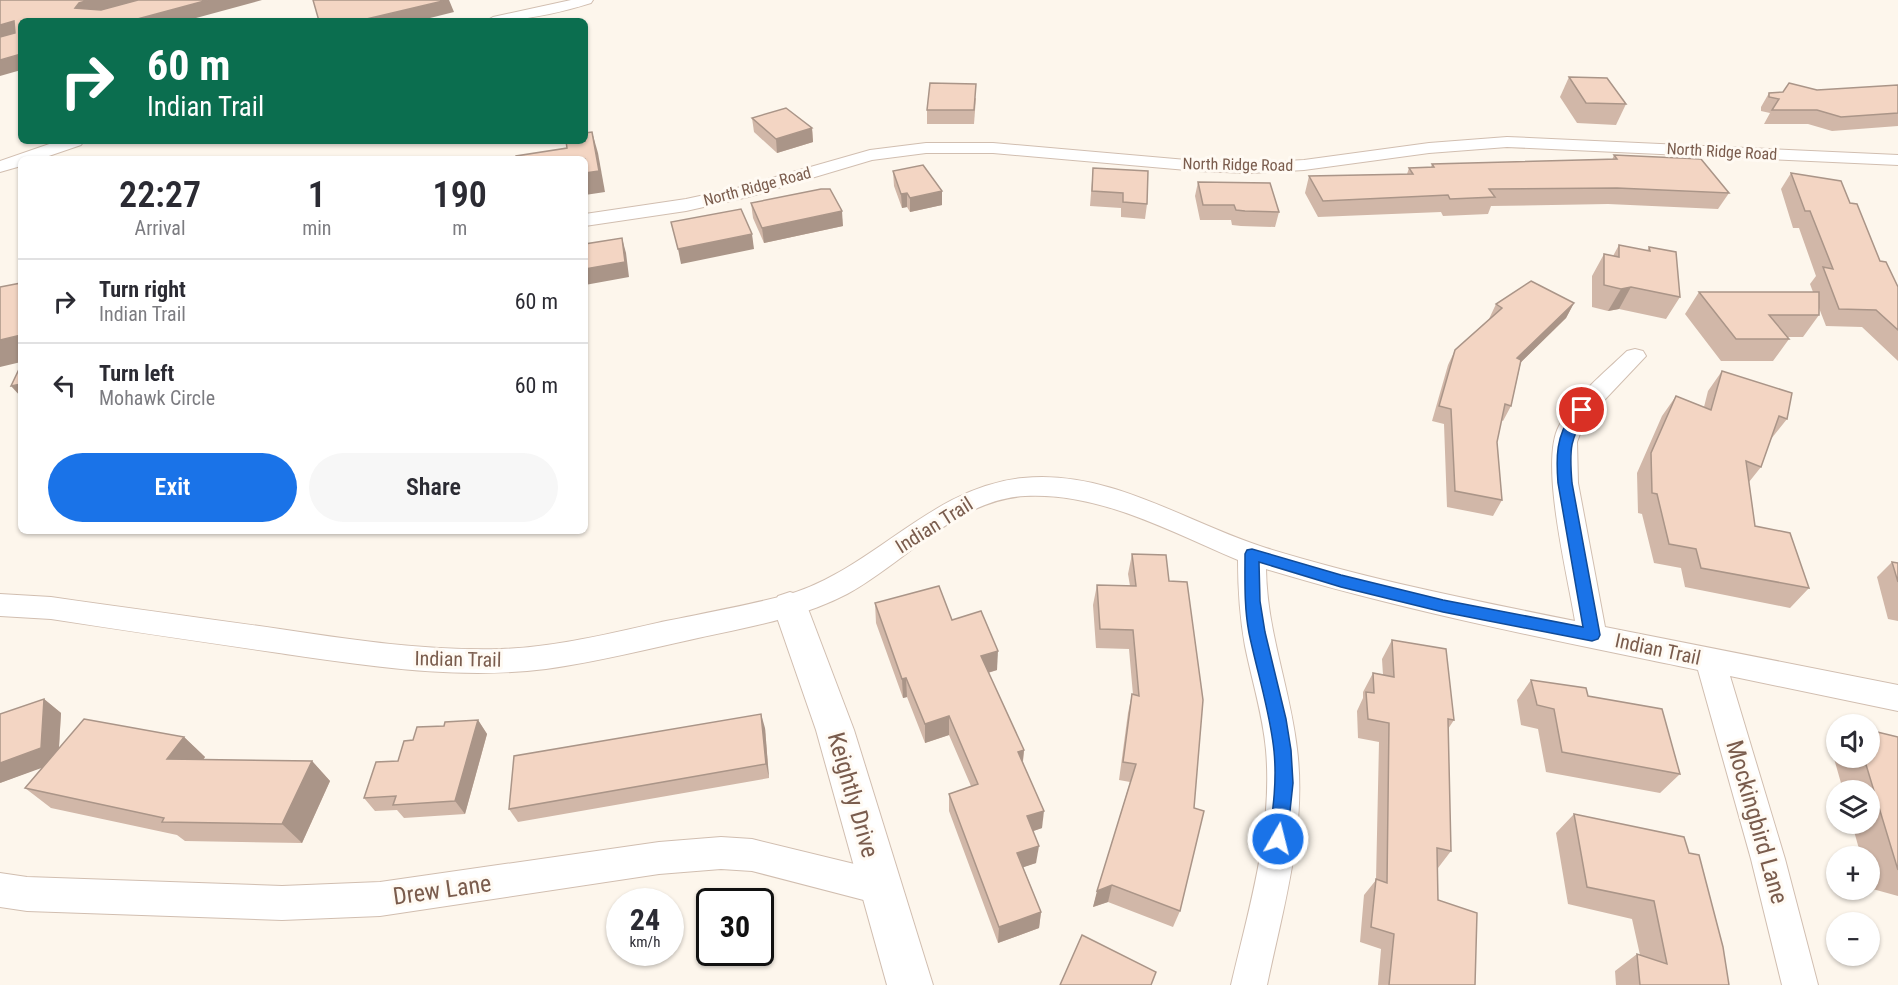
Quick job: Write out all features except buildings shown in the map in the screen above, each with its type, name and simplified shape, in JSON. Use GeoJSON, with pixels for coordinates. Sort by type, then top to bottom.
{"type":"FeatureCollection","features":[{"type":"Feature","properties":{"kind":"street"},"geometry":{"type":"LineString","coordinates":[[509,18],[556,9],[586,0]]}},
{"type":"Feature","properties":{"kind":"street","name":"North Ridge Road"},"geometry":{"type":"LineString","coordinates":[[588,220],[741,193],[870,155],[926,148],[993,148],[1198,166],[1250,168],[1288,166],[1429,148],[1507,142],[1898,159]]}},
{"type":"Feature","properties":{"kind":"street"},"geometry":{"type":"LineString","coordinates":[[31,156],[66,144]]}},
{"type":"Feature","properties":{"kind":"street"},"geometry":{"type":"LineString","coordinates":[[0,167],[18,160]]}},
{"type":"Feature","properties":{"kind":"street"},"geometry":{"type":"LineString","coordinates":[[1592,635],[1565,483],[1563,460],[1565,438],[1582,410],[1635,356]]}},
{"type":"Feature","properties":{"kind":"street","name":"Indian Trail"},"geometry":{"type":"LineString","coordinates":[[0,605],[51,608],[361,653],[460,662],[504,661],[580,652],[790,606],[838,586],[955,508],[983,496],[1023,487],[1062,488],[1103,496],[1187,525],[1252,554],[1341,581],[1443,606],[1898,698]]}},
{"type":"Feature","properties":{"kind":"street"},"geometry":{"type":"LineString","coordinates":[[1249,985],[1272,880],[1282,818],[1284,783],[1278,719],[1255,622],[1252,554]]}},
{"type":"Feature","properties":{"kind":"street","name":"Keightly Drive"},"geometry":{"type":"LineString","coordinates":[[790,606],[835,730],[879,887],[910,985]]}},
{"type":"Feature","properties":{"kind":"street","name":"Mockingbird Lane"},"geometry":{"type":"LineString","coordinates":[[1710,660],[1768,859],[1800,985]]}},
{"type":"Feature","properties":{"kind":"street","name":"Drew Lane"},"geometry":{"type":"LineString","coordinates":[[0,890],[27,894],[282,903],[369,899],[659,858],[721,853],[752,855],[879,887]]}},
{"type":"Feature","properties":{"kind":"route"},"geometry":{"type":"LineString","coordinates":[[1278,839],[1284,783],[1282,750],[1278,719],[1252,601],[1252,554],[1341,581],[1443,606],[1592,635],[1563,460],[1565,438],[1582,410]]}}]}
